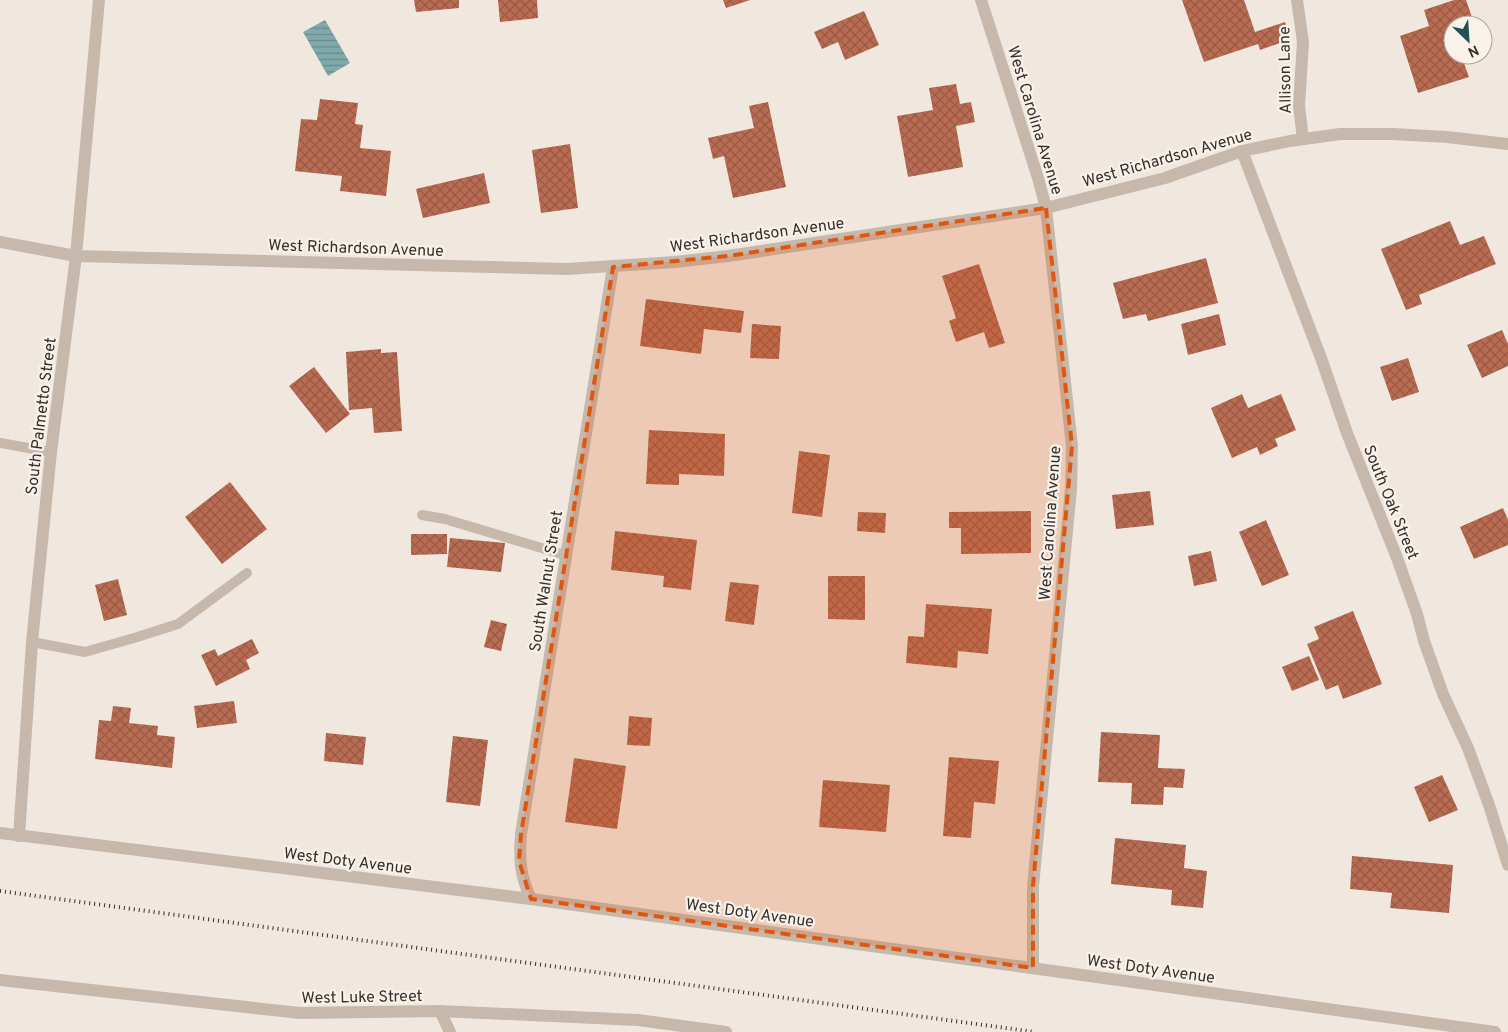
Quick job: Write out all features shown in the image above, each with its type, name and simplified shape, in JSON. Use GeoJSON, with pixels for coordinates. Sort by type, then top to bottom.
{"type":"FeatureCollection","features":[{"type":"Feature","properties":{"kind":"street","name":"South Palmetto Street"},"geometry":{"type":"LineString","coordinates":[[19,836],[32,642],[51,452],[76,256],[99,0]]}},
{"type":"Feature","properties":{"kind":"street","name":"West Carolina Avenue"},"geometry":{"type":"LineString","coordinates":[[981,0],[1046,208],[1072,446],[1072,472],[1033,886],[1033,968]]}},
{"type":"Feature","properties":{"kind":"street","name":"Allison Lane"},"geometry":{"type":"LineString","coordinates":[[1297,0],[1303,42],[1299,106],[1303,139]]}},
{"type":"Feature","properties":{"kind":"street","name":"West Richardson Avenue"},"geometry":{"type":"LineString","coordinates":[[0,242],[76,256],[567,269],[613,267],[728,256],[1046,208],[1165,178],[1242,151],[1303,139],[1340,134],[1393,134],[1447,137],[1508,144]]}},
{"type":"Feature","properties":{"kind":"street","name":"South Oak Street"},"geometry":{"type":"LineString","coordinates":[[1242,151],[1321,358],[1347,433],[1397,558],[1442,694],[1468,748],[1508,865]]}},
{"type":"Feature","properties":{"kind":"street","name":"South Walnut Street"},"geometry":{"type":"LineString","coordinates":[[531,899],[519,860],[521,834],[613,267]]}},
{"type":"Feature","properties":{"kind":"street","name":"West Doty Avenue"},"geometry":{"type":"LineString","coordinates":[[0,833],[531,899],[1495,1032]]}},
{"type":"Feature","properties":{"kind":"street","name":"West Luke Street"},"geometry":{"type":"LineString","coordinates":[[0,980],[300,1014],[440,1011],[638,1020],[726,1032]]}},
{"type":"Feature","properties":{"kind":"street"},"geometry":{"type":"LineString","coordinates":[[440,1011],[450,1032]]}},
{"type":"Feature","properties":{"kind":"lane"},"geometry":{"type":"LineString","coordinates":[[0,443],[51,452]]}},
{"type":"Feature","properties":{"kind":"lane"},"geometry":{"type":"LineString","coordinates":[[422,515],[445,519],[565,555]]}},
{"type":"Feature","properties":{"kind":"lane"},"geometry":{"type":"LineString","coordinates":[[32,642],[85,652],[178,624],[247,573]]}},
{"type":"Feature","properties":{"kind":"highlighted area"},"geometry":{"type":"Polygon","coordinates":[[[1046,208],[1072,446],[1033,886],[1033,968],[531,899],[519,861],[521,834],[613,267],[728,256],[1046,208]]]}},
{"type":"Feature","properties":{"kind":"water"},"geometry":{"type":"Polygon","coordinates":[[[325,20],[350,63],[328,76],[303,32],[325,20]]]}},
{"type":"Feature","properties":{"kind":"building"},"geometry":{"type":"Polygon","coordinates":[[[414,0],[459,0],[459,8],[416,12],[414,0]]]}},
{"type":"Feature","properties":{"kind":"building"},"geometry":{"type":"Polygon","coordinates":[[[498,0],[537,0],[538,18],[500,22],[498,0]]]}},
{"type":"Feature","properties":{"kind":"building"},"geometry":{"type":"Polygon","coordinates":[[[723,0],[750,0],[726,8],[723,0]]]}},
{"type":"Feature","properties":{"kind":"building"},"geometry":{"type":"Polygon","coordinates":[[[1182,0],[1244,0],[1255,32],[1285,22],[1291,39],[1260,50],[1258,44],[1204,62],[1182,0]]]}},
{"type":"Feature","properties":{"kind":"building"},"geometry":{"type":"Polygon","coordinates":[[[1454,0],[1466,0],[1471,15],[1443,15],[1443,65],[1465,65],[1469,77],[1418,93],[1400,36],[1429,26],[1424,10],[1454,0]]]}},
{"type":"Feature","properties":{"kind":"building"},"geometry":{"type":"Polygon","coordinates":[[[864,11],[879,45],[845,60],[838,42],[822,49],[814,32],[864,11]]]}},
{"type":"Feature","properties":{"kind":"building"},"geometry":{"type":"Polygon","coordinates":[[[956,84],[960,104],[971,102],[975,122],[956,126],[963,167],[908,177],[897,116],[933,110],[929,88],[956,84]]]}},
{"type":"Feature","properties":{"kind":"building"},"geometry":{"type":"Polygon","coordinates":[[[320,99],[358,103],[355,124],[363,125],[360,148],[391,151],[386,196],[340,191],[342,176],[295,171],[301,119],[317,120],[320,99]]]}},
{"type":"Feature","properties":{"kind":"building"},"geometry":{"type":"Polygon","coordinates":[[[768,102],[786,187],[733,198],[724,156],[713,159],[708,138],[754,128],[749,106],[768,102]]]}},
{"type":"Feature","properties":{"kind":"building"},"geometry":{"type":"Polygon","coordinates":[[[570,144],[578,208],[541,213],[532,150],[570,144]]]}},
{"type":"Feature","properties":{"kind":"building"},"geometry":{"type":"Polygon","coordinates":[[[484,173],[490,203],[423,218],[416,189],[484,173]]]}},
{"type":"Feature","properties":{"kind":"building"},"geometry":{"type":"Polygon","coordinates":[[[1450,221],[1460,245],[1484,236],[1496,264],[1419,295],[1422,304],[1406,310],[1381,249],[1450,221]]]}},
{"type":"Feature","properties":{"kind":"building"},"geometry":{"type":"Polygon","coordinates":[[[1206,258],[1218,303],[1148,321],[1146,314],[1123,319],[1113,283],[1206,258]]]}},
{"type":"Feature","properties":{"kind":"building"},"geometry":{"type":"Polygon","coordinates":[[[979,264],[1005,343],[989,348],[984,332],[956,342],[949,321],[956,318],[942,276],[979,264]]]}},
{"type":"Feature","properties":{"kind":"building"},"geometry":{"type":"Polygon","coordinates":[[[646,299],[744,311],[741,333],[704,329],[701,354],[640,346],[646,299]]]}},
{"type":"Feature","properties":{"kind":"building"},"geometry":{"type":"Polygon","coordinates":[[[1219,314],[1226,345],[1188,355],[1181,324],[1219,314]]]}},
{"type":"Feature","properties":{"kind":"building"},"geometry":{"type":"Polygon","coordinates":[[[752,324],[781,326],[779,359],[750,358],[752,324]]]}},
{"type":"Feature","properties":{"kind":"building"},"geometry":{"type":"Polygon","coordinates":[[[1502,330],[1508,344],[1508,366],[1482,378],[1467,345],[1502,330]]]}},
{"type":"Feature","properties":{"kind":"building"},"geometry":{"type":"Polygon","coordinates":[[[381,349],[381,353],[397,352],[402,431],[374,433],[372,408],[349,410],[346,352],[381,349]]]}},
{"type":"Feature","properties":{"kind":"building"},"geometry":{"type":"Polygon","coordinates":[[[1408,358],[1419,392],[1392,401],[1380,367],[1408,358]]]}},
{"type":"Feature","properties":{"kind":"building"},"geometry":{"type":"Polygon","coordinates":[[[314,367],[350,414],[326,433],[289,386],[314,367]]]}},
{"type":"Feature","properties":{"kind":"building"},"geometry":{"type":"Polygon","coordinates":[[[1242,394],[1248,408],[1281,394],[1296,430],[1275,439],[1278,446],[1260,455],[1257,447],[1232,458],[1211,408],[1242,394]]]}},
{"type":"Feature","properties":{"kind":"building"},"geometry":{"type":"Polygon","coordinates":[[[649,430],[725,434],[724,476],[679,474],[679,485],[646,484],[649,430]]]}},
{"type":"Feature","properties":{"kind":"building"},"geometry":{"type":"Polygon","coordinates":[[[799,451],[830,455],[822,517],[792,513],[799,451]]]}},
{"type":"Feature","properties":{"kind":"building"},"geometry":{"type":"Polygon","coordinates":[[[230,482],[267,529],[222,564],[185,517],[230,482]]]}},
{"type":"Feature","properties":{"kind":"building"},"geometry":{"type":"Polygon","coordinates":[[[1150,491],[1154,525],[1116,529],[1112,495],[1150,491]]]}},
{"type":"Feature","properties":{"kind":"building"},"geometry":{"type":"Polygon","coordinates":[[[1503,508],[1508,520],[1508,545],[1474,559],[1460,527],[1503,508]]]}},
{"type":"Feature","properties":{"kind":"building"},"geometry":{"type":"Polygon","coordinates":[[[1031,511],[1031,553],[961,554],[961,528],[949,528],[949,512],[1031,511]]]}},
{"type":"Feature","properties":{"kind":"building"},"geometry":{"type":"Polygon","coordinates":[[[858,512],[886,513],[885,533],[857,531],[858,512]]]}},
{"type":"Feature","properties":{"kind":"building"},"geometry":{"type":"Polygon","coordinates":[[[1266,520],[1289,575],[1262,586],[1239,532],[1266,520]]]}},
{"type":"Feature","properties":{"kind":"building"},"geometry":{"type":"Polygon","coordinates":[[[615,531],[697,540],[691,590],[663,587],[664,576],[611,570],[615,531]]]}},
{"type":"Feature","properties":{"kind":"building"},"geometry":{"type":"Polygon","coordinates":[[[411,534],[447,534],[447,554],[411,555],[411,534]]]}},
{"type":"Feature","properties":{"kind":"building"},"geometry":{"type":"Polygon","coordinates":[[[450,538],[505,543],[501,572],[447,567],[450,538]]]}},
{"type":"Feature","properties":{"kind":"building"},"geometry":{"type":"Polygon","coordinates":[[[1211,551],[1217,581],[1194,586],[1188,556],[1211,551]]]}},
{"type":"Feature","properties":{"kind":"building"},"geometry":{"type":"Polygon","coordinates":[[[828,576],[865,576],[865,620],[828,619],[828,576]]]}},
{"type":"Feature","properties":{"kind":"building"},"geometry":{"type":"Polygon","coordinates":[[[118,579],[127,615],[104,621],[95,585],[118,579]]]}},
{"type":"Feature","properties":{"kind":"building"},"geometry":{"type":"Polygon","coordinates":[[[730,582],[759,585],[754,625],[725,621],[730,582]]]}},
{"type":"Feature","properties":{"kind":"building"},"geometry":{"type":"Polygon","coordinates":[[[926,604],[992,609],[988,654],[958,651],[957,668],[906,663],[908,636],[924,637],[926,604]]]}},
{"type":"Feature","properties":{"kind":"building"},"geometry":{"type":"Polygon","coordinates":[[[1353,611],[1382,684],[1343,699],[1338,685],[1326,690],[1307,644],[1319,639],[1314,627],[1353,611]]]}},
{"type":"Feature","properties":{"kind":"building"},"geometry":{"type":"Polygon","coordinates":[[[491,620],[507,624],[501,651],[484,647],[491,620]]]}},
{"type":"Feature","properties":{"kind":"building"},"geometry":{"type":"Polygon","coordinates":[[[252,639],[259,653],[246,660],[250,669],[216,686],[201,655],[215,649],[218,656],[252,639]]]}},
{"type":"Feature","properties":{"kind":"building"},"geometry":{"type":"Polygon","coordinates":[[[1309,656],[1319,680],[1292,691],[1282,667],[1309,656]]]}},
{"type":"Feature","properties":{"kind":"building"},"geometry":{"type":"Polygon","coordinates":[[[234,701],[237,723],[197,728],[194,706],[234,701]]]}},
{"type":"Feature","properties":{"kind":"building"},"geometry":{"type":"Polygon","coordinates":[[[113,706],[131,708],[129,723],[158,726],[157,735],[175,737],[172,768],[95,759],[99,720],[111,721],[113,706]]]}},
{"type":"Feature","properties":{"kind":"building"},"geometry":{"type":"Polygon","coordinates":[[[629,716],[652,718],[650,746],[627,745],[629,716]]]}},
{"type":"Feature","properties":{"kind":"building"},"geometry":{"type":"Polygon","coordinates":[[[1101,732],[1160,735],[1158,768],[1185,769],[1183,788],[1164,787],[1163,805],[1131,804],[1132,783],[1098,782],[1101,732]]]}},
{"type":"Feature","properties":{"kind":"building"},"geometry":{"type":"Polygon","coordinates":[[[326,733],[366,737],[363,765],[324,761],[326,733]]]}},
{"type":"Feature","properties":{"kind":"building"},"geometry":{"type":"Polygon","coordinates":[[[453,736],[488,740],[480,806],[446,802],[453,736]]]}},
{"type":"Feature","properties":{"kind":"building"},"geometry":{"type":"Polygon","coordinates":[[[949,757],[999,761],[995,804],[974,802],[971,838],[943,836],[949,757]]]}},
{"type":"Feature","properties":{"kind":"building"},"geometry":{"type":"Polygon","coordinates":[[[574,758],[626,766],[617,829],[565,822],[574,758]]]}},
{"type":"Feature","properties":{"kind":"building"},"geometry":{"type":"Polygon","coordinates":[[[1442,775],[1458,810],[1429,822],[1414,787],[1442,775]]]}},
{"type":"Feature","properties":{"kind":"building"},"geometry":{"type":"Polygon","coordinates":[[[823,780],[890,785],[886,832],[819,827],[823,780]]]}},
{"type":"Feature","properties":{"kind":"building"},"geometry":{"type":"Polygon","coordinates":[[[1115,838],[1186,845],[1184,868],[1207,871],[1203,908],[1171,905],[1172,890],[1111,884],[1115,838]]]}},
{"type":"Feature","properties":{"kind":"building"},"geometry":{"type":"Polygon","coordinates":[[[1352,856],[1453,865],[1449,913],[1390,908],[1392,893],[1350,889],[1352,856]]]}},
{"type":"Feature","properties":{"kind":"railway"},"geometry":{"type":"LineString","coordinates":[[0,891],[1035,1032]]}}]}
